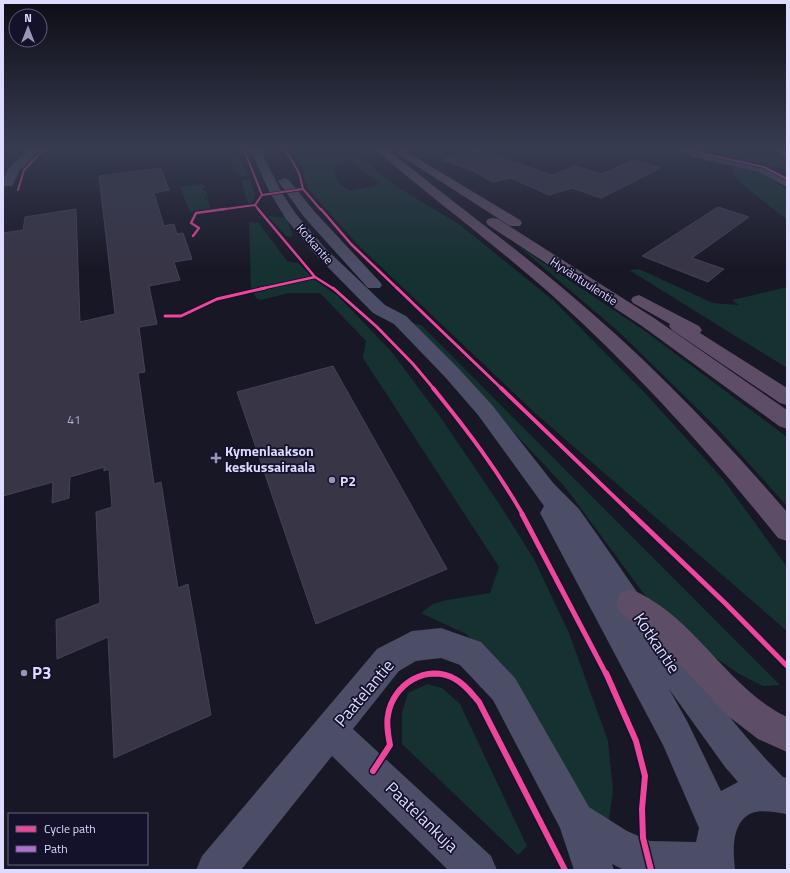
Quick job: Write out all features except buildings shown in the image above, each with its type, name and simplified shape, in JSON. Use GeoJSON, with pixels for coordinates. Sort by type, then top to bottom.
{"type":"FeatureCollection","features":[{"type":"Feature","properties":{"kind":"highway"},"geometry":{"type":"LineString","coordinates":[[428,188],[509,250],[560,294],[657,384],[739,471],[787,530]]}},
{"type":"Feature","properties":{"kind":"highway","name":"Hyväntuulentie"},"geometry":{"type":"LineString","coordinates":[[444,188],[648,322],[787,421]]}},
{"type":"Feature","properties":{"kind":"highway","name":"Hyväntuulentie"},"geometry":{"type":"LineString","coordinates":[[451,188],[639,300],[787,398]]}},
{"type":"Feature","properties":{"kind":"highway"},"geometry":{"type":"LineString","coordinates":[[639,300],[787,384]]}},
{"type":"Feature","properties":{"kind":"highway"},"geometry":{"type":"LineString","coordinates":[[630,603],[675,636],[714,680],[753,717],[787,735]]}},
{"type":"Feature","properties":{"kind":"street","name":"Kotkantie"},"geometry":{"type":"LineString","coordinates":[[273,188],[291,216],[319,250],[379,309],[400,320],[452,373],[485,410],[545,491],[570,517],[695,700],[737,755],[779,794]]}},
{"type":"Feature","properties":{"kind":"street","name":"Kotkantie"},"geometry":{"type":"LineString","coordinates":[[290,188],[309,214],[365,276],[393,304],[400,320]]}},
{"type":"Feature","properties":{"kind":"street","name":"Kotkantie"},"geometry":{"type":"LineString","coordinates":[[545,491],[557,522],[675,733],[715,853]]}},
{"type":"Feature","properties":{"kind":"street","name":"Paatelantie"},"geometry":{"type":"LineString","coordinates":[[216,870],[388,660],[412,646],[441,643],[470,653],[504,689],[576,820],[594,870]]}},
{"type":"Feature","properties":{"kind":"street","name":"Paatelankuja"},"geometry":{"type":"LineString","coordinates":[[331,731],[478,870]]}},
{"type":"Feature","properties":{"kind":"street"},"geometry":{"type":"LineString","coordinates":[[715,853],[730,806],[749,795],[779,794]]}},
{"type":"Feature","properties":{"kind":"street","name":"Paatelantie"},"geometry":{"type":"LineString","coordinates":[[576,820],[613,845],[649,861],[715,853]]}},
{"type":"Feature","properties":{"kind":"green space"},"geometry":{"type":"Polygon","coordinates":[[[180,188],[205,188],[202,189],[203,191],[206,190],[207,197],[204,198],[205,200],[208,199],[210,209],[190,212],[180,188]]]}},
{"type":"Feature","properties":{"kind":"green space"},"geometry":{"type":"Polygon","coordinates":[[[243,188],[253,188],[255,194],[253,202],[248,203],[243,188]]]}},
{"type":"Feature","properties":{"kind":"green space"},"geometry":{"type":"Polygon","coordinates":[[[308,188],[345,188],[350,191],[364,188],[399,188],[460,225],[553,300],[645,393],[723,479],[787,567],[787,631],[536,414],[358,245],[308,188]]]}},
{"type":"Feature","properties":{"kind":"green space"},"geometry":{"type":"Polygon","coordinates":[[[747,188],[784,188],[787,190],[787,220],[747,188]]]}},
{"type":"Feature","properties":{"kind":"green space"},"geometry":{"type":"Polygon","coordinates":[[[268,216],[286,218],[293,236],[287,237],[268,216]]]}},
{"type":"Feature","properties":{"kind":"green space"},"geometry":{"type":"Polygon","coordinates":[[[249,222],[259,223],[287,261],[298,263],[315,280],[338,296],[391,351],[441,418],[498,502],[534,559],[569,633],[608,741],[613,790],[608,827],[581,813],[512,677],[466,634],[421,613],[433,604],[447,600],[490,593],[499,567],[363,358],[366,341],[320,293],[289,293],[261,300],[256,298],[251,288],[249,222]]]}},
{"type":"Feature","properties":{"kind":"green space"},"geometry":{"type":"Polygon","coordinates":[[[517,245],[645,331],[787,437],[787,506],[716,427],[620,333],[517,245]]]}},
{"type":"Feature","properties":{"kind":"green space"},"geometry":{"type":"Polygon","coordinates":[[[639,269],[713,303],[739,305],[732,300],[787,287],[787,368],[629,270],[639,269]]]}},
{"type":"Feature","properties":{"kind":"green space"},"geometry":{"type":"Polygon","coordinates":[[[412,323],[421,325],[780,685],[763,686],[739,674],[690,640],[647,598],[565,487],[412,323]]]}},
{"type":"Feature","properties":{"kind":"green space"},"geometry":{"type":"Polygon","coordinates":[[[427,684],[442,688],[460,704],[527,846],[518,855],[402,744],[402,713],[408,693],[427,684]]]}},
{"type":"Feature","properties":{"kind":"cycle path"},"geometry":{"type":"LineString","coordinates":[[259,188],[262,195]]}},
{"type":"Feature","properties":{"kind":"cycle path"},"geometry":{"type":"LineString","coordinates":[[303,188],[351,244],[726,604],[787,666]]}},
{"type":"Feature","properties":{"kind":"cycle path"},"geometry":{"type":"LineString","coordinates":[[303,189],[262,195],[255,205],[269,224],[315,277],[340,293],[377,327],[413,364],[475,439],[510,492],[544,553],[611,683],[636,741],[645,776],[642,809],[643,838],[651,870]]}},
{"type":"Feature","properties":{"kind":"cycle path"},"geometry":{"type":"LineString","coordinates":[[193,236],[199,228],[191,223],[196,213],[255,205]]}},
{"type":"Feature","properties":{"kind":"cycle path"},"geometry":{"type":"LineString","coordinates":[[165,316],[181,316],[217,299],[315,277]]}},
{"type":"Feature","properties":{"kind":"cycle path"},"geometry":{"type":"LineString","coordinates":[[373,771],[390,745],[387,729],[387,715],[391,703],[404,685],[414,678],[425,674],[437,673],[458,680],[479,702],[565,870]]}},
{"type":"Feature","properties":{"kind":"place","name":"Kymenlaakson keskussairaala"},"geometry":{"type":"Point","coordinates":[216,458]}},
{"type":"Feature","properties":{"kind":"place","name":"P2"},"geometry":{"type":"Point","coordinates":[332,480]}},
{"type":"Feature","properties":{"kind":"place","name":"P3"},"geometry":{"type":"Point","coordinates":[24,673]}}]}
